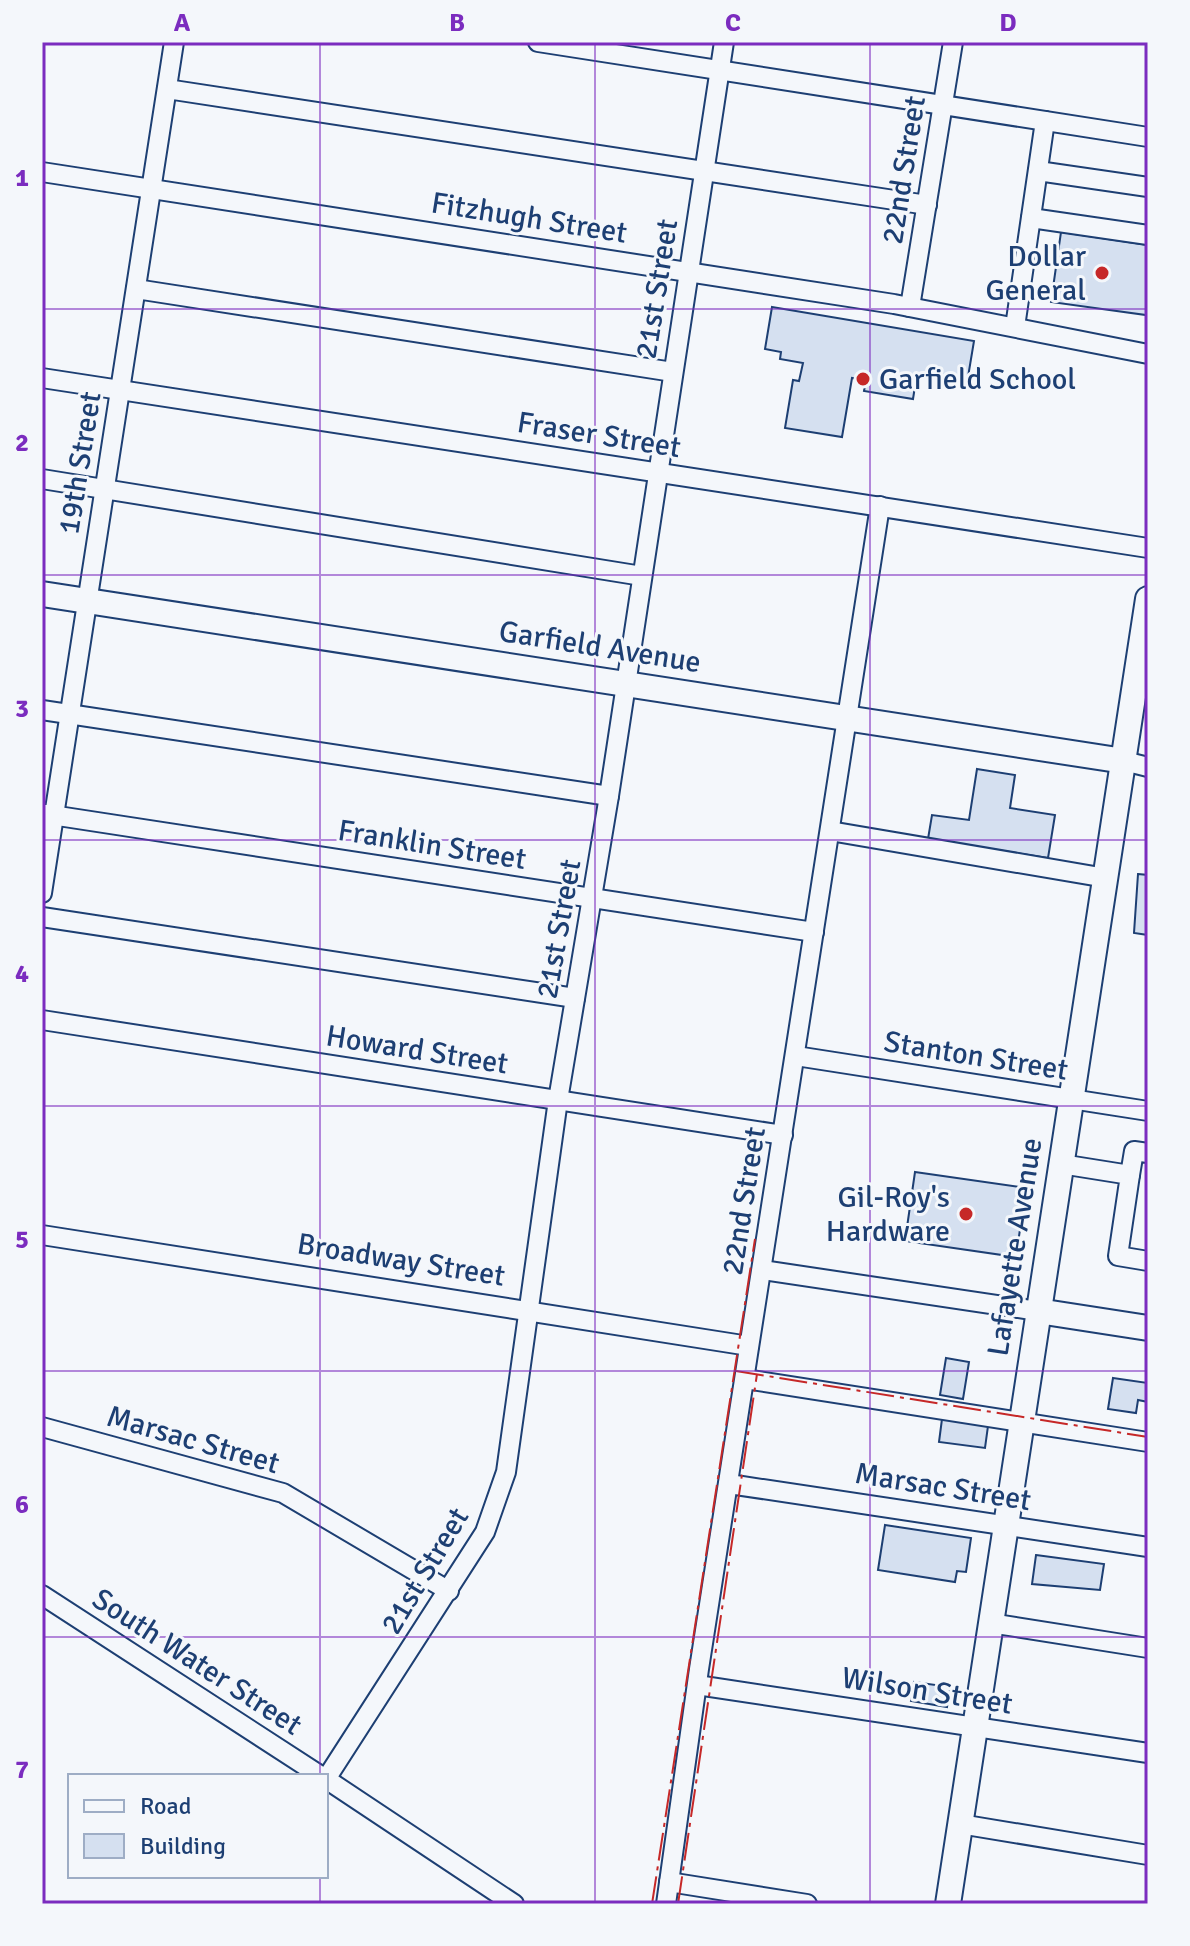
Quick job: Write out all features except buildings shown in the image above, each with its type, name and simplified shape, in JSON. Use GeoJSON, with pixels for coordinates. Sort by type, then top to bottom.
{"type":"FeatureCollection","features":[{"type":"Feature","properties":{"kind":"main road","name":"Garfield Avenue"},"geometry":{"type":"LineString","coordinates":[[42,594],[1124,761]]}},
{"type":"Feature","properties":{"kind":"main road","name":"Lafayette Avenue"},"geometry":{"type":"LineString","coordinates":[[948,1904],[1148,599]]}},
{"type":"Feature","properties":{"kind":"main road"},"geometry":{"type":"LineString","coordinates":[[1038,1311],[1148,1328]]}},
{"type":"Feature","properties":{"kind":"street","name":"19th Street"},"geometry":{"type":"LineString","coordinates":[[42,893],[48,815],[70,714],[174,42]]}},
{"type":"Feature","properties":{"kind":"street"},"geometry":{"type":"LineString","coordinates":[[538,42],[1148,137]]}},
{"type":"Feature","properties":{"kind":"street","name":"21st Street"},"geometry":{"type":"LineString","coordinates":[[328,1776],[485,1532],[506,1472],[558,1100],[627,684],[656,472],[724,42]]}},
{"type":"Feature","properties":{"kind":"street","name":"22nd Street"},"geometry":{"type":"LineString","coordinates":[[910,307],[953,42]]}},
{"type":"Feature","properties":{"kind":"street"},"geometry":{"type":"LineString","coordinates":[[167,89],[927,205]]}},
{"type":"Feature","properties":{"kind":"street"},"geometry":{"type":"LineString","coordinates":[[1015,327],[1045,121]]}},
{"type":"Feature","properties":{"kind":"street"},"geometry":{"type":"LineString","coordinates":[[1038,171],[1148,187]]}},
{"type":"Feature","properties":{"kind":"street","name":"Fitzhugh Street"},"geometry":{"type":"LineString","coordinates":[[42,172],[910,307],[1148,354]]}},
{"type":"Feature","properties":{"kind":"street"},"geometry":{"type":"LineString","coordinates":[[1031,218],[1148,235]]}},
{"type":"Feature","properties":{"kind":"street"},"geometry":{"type":"LineString","coordinates":[[136,289],[673,372]]}},
{"type":"Feature","properties":{"kind":"street","name":"Fraser Street"},"geometry":{"type":"LineString","coordinates":[[42,378],[1148,548]]}},
{"type":"Feature","properties":{"kind":"street"},"geometry":{"type":"LineString","coordinates":[[42,479],[642,576]]}},
{"type":"Feature","properties":{"kind":"street","name":"22nd Street"},"geometry":{"type":"LineString","coordinates":[[666,1904],[697,1685],[880,506]]}},
{"type":"Feature","properties":{"kind":"street"},"geometry":{"type":"LineString","coordinates":[[42,710],[609,796]]}},
{"type":"Feature","properties":{"kind":"street","name":"Garfield Avenue"},"geometry":{"type":"LineString","coordinates":[[1124,761],[1148,767]]}},
{"type":"Feature","properties":{"kind":"street","name":"Franklin Street"},"geometry":{"type":"LineString","coordinates":[[48,815],[814,932]]}},
{"type":"Feature","properties":{"kind":"street"},"geometry":{"type":"LineString","coordinates":[[830,831],[1106,878]]}},
{"type":"Feature","properties":{"kind":"street"},"geometry":{"type":"LineString","coordinates":[[42,917],[575,998]]}},
{"type":"Feature","properties":{"kind":"street","name":"Howard Street"},"geometry":{"type":"LineString","coordinates":[[42,1020],[783,1135]]}},
{"type":"Feature","properties":{"kind":"street","name":"Stanton Street"},"geometry":{"type":"LineString","coordinates":[[796,1056],[1148,1111]]}},
{"type":"Feature","properties":{"kind":"street"},"geometry":{"type":"LineString","coordinates":[[1148,1153],[1134,1151],[1118,1256],[1148,1261]]}},
{"type":"Feature","properties":{"kind":"street"},"geometry":{"type":"LineString","coordinates":[[1061,1164],[1130,1175]]}},
{"type":"Feature","properties":{"kind":"street","name":"Broadway Street"},"geometry":{"type":"LineString","coordinates":[[42,1235],[749,1346]]}},
{"type":"Feature","properties":{"kind":"street"},"geometry":{"type":"LineString","coordinates":[[762,1270],[1038,1311]]}},
{"type":"Feature","properties":{"kind":"street"},"geometry":{"type":"LineString","coordinates":[[745,1379],[1148,1442]]}},
{"type":"Feature","properties":{"kind":"street","name":"Marsac Street"},"geometry":{"type":"LineString","coordinates":[[42,1427],[283,1493],[449,1591]]}},
{"type":"Feature","properties":{"kind":"street","name":"Marsac Street"},"geometry":{"type":"LineString","coordinates":[[729,1484],[1148,1547]]}},
{"type":"Feature","properties":{"kind":"street","name":"South Water Street"},"geometry":{"type":"LineString","coordinates":[[42,1595],[318,1774]]}},
{"type":"Feature","properties":{"kind":"street"},"geometry":{"type":"LineString","coordinates":[[990,1623],[1148,1648]]}},
{"type":"Feature","properties":{"kind":"street","name":"Wilson Street"},"geometry":{"type":"LineString","coordinates":[[697,1685],[1148,1753]]}},
{"type":"Feature","properties":{"kind":"street"},"geometry":{"type":"LineString","coordinates":[[328,1780],[514,1904]]}},
{"type":"Feature","properties":{"kind":"street"},"geometry":{"type":"LineString","coordinates":[[960,1824],[1148,1855]]}},
{"type":"Feature","properties":{"kind":"street"},"geometry":{"type":"LineString","coordinates":[[669,1882],[807,1904]]}},
{"type":"Feature","properties":{"kind":"power"},"geometry":{"type":"LineString","coordinates":[[652,1904],[755,1239]]}},
{"type":"Feature","properties":{"kind":"power"},"geometry":{"type":"LineString","coordinates":[[736,1371],[1148,1437]]}},
{"type":"Feature","properties":{"kind":"power"},"geometry":{"type":"LineString","coordinates":[[678,1904],[757,1374]]}},
{"type":"Feature","properties":{"kind":"place","name":"Dollar General"},"geometry":{"type":"Point","coordinates":[1102,273]}},
{"type":"Feature","properties":{"kind":"place","name":"Garfield School"},"geometry":{"type":"Point","coordinates":[863,379]}},
{"type":"Feature","properties":{"kind":"place","name":"Gil-Roy's Hardware"},"geometry":{"type":"Point","coordinates":[966,1214]}}]}
